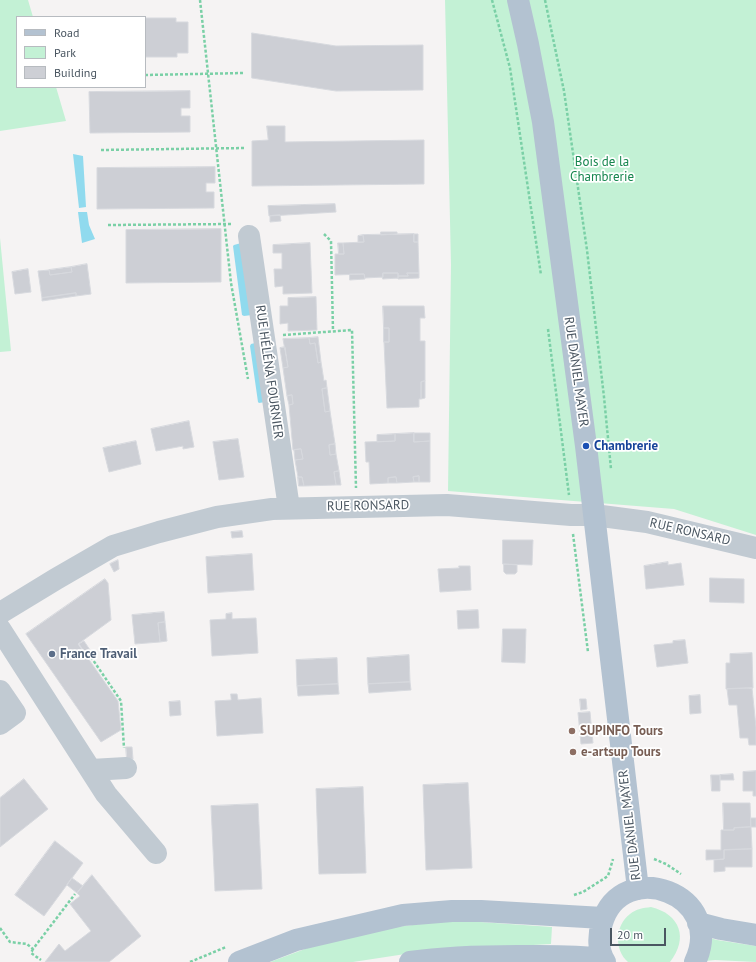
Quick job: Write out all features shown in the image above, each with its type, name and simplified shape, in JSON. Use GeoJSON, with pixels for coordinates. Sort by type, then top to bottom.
{"type":"FeatureCollection","features":[{"type":"Feature","properties":{"kind":"main road","name":"RUE DANIEL MAYER"},"geometry":{"type":"LineString","coordinates":[[518,0],[544,122],[594,515],[638,889]]}},
{"type":"Feature","properties":{"kind":"main road"},"geometry":{"type":"LineString","coordinates":[[604,961],[599,945],[599,931],[603,918],[612,905],[624,895],[638,889],[653,888],[668,891],[681,898],[692,909],[698,923],[701,938],[699,954],[695,962]]}},
{"type":"Feature","properties":{"kind":"main road"},"geometry":{"type":"LineString","coordinates":[[239,962],[296,940],[403,916],[452,911],[481,911],[603,918]]}},
{"type":"Feature","properties":{"kind":"main road"},"geometry":{"type":"LineString","coordinates":[[698,923],[721,929],[756,935]]}},
{"type":"Feature","properties":{"kind":"main road"},"geometry":{"type":"LineString","coordinates":[[410,962],[451,958],[505,956],[583,956],[604,961]]}},
{"type":"Feature","properties":{"kind":"street","name":"RUE HÉLÉNA FOURNIER"},"geometry":{"type":"LineString","coordinates":[[244,230],[264,337],[289,508]]}},
{"type":"Feature","properties":{"kind":"street","name":"RUE RONSARD"},"geometry":{"type":"LineString","coordinates":[[0,613],[113,546],[216,517],[272,509],[447,505],[571,515],[594,515],[647,522],[756,548]]}},
{"type":"Feature","properties":{"kind":"street"},"geometry":{"type":"LineString","coordinates":[[0,629],[106,794],[156,853]]}},
{"type":"Feature","properties":{"kind":"street"},"geometry":{"type":"LineString","coordinates":[[0,691],[15,713],[0,724]]}},
{"type":"Feature","properties":{"kind":"street"},"geometry":{"type":"LineString","coordinates":[[91,770],[126,768]]}},
{"type":"Feature","properties":{"kind":"path"},"geometry":{"type":"LineString","coordinates":[[492,0],[510,68],[541,277]]}},
{"type":"Feature","properties":{"kind":"path"},"geometry":{"type":"LineString","coordinates":[[146,75],[244,74]]}},
{"type":"Feature","properties":{"kind":"path"},"geometry":{"type":"LineString","coordinates":[[101,150],[246,148]]}},
{"type":"Feature","properties":{"kind":"path"},"geometry":{"type":"LineString","coordinates":[[108,225],[244,230]]}},
{"type":"Feature","properties":{"kind":"path"},"geometry":{"type":"LineString","coordinates":[[324,234],[331,241],[333,331]]}},
{"type":"Feature","properties":{"kind":"path","name":"RUE DANIEL MAYER"},"geometry":{"type":"LineString","coordinates":[[547,323],[588,654]]}},
{"type":"Feature","properties":{"kind":"path"},"geometry":{"type":"LineString","coordinates":[[264,337],[352,330],[356,506]]}},
{"type":"Feature","properties":{"kind":"path"},"geometry":{"type":"LineString","coordinates":[[91,657],[120,701],[126,768]]}},
{"type":"Feature","properties":{"kind":"path"},"geometry":{"type":"LineString","coordinates":[[558,916],[560,900],[583,892],[608,876],[613,855],[633,853],[654,859]]}},
{"type":"Feature","properties":{"kind":"path"},"geometry":{"type":"LineString","coordinates":[[41,960],[31,953],[33,949],[75,894]]}},
{"type":"Feature","properties":{"kind":"path"},"geometry":{"type":"LineString","coordinates":[[0,928],[10,942],[27,944],[33,949]]}},
{"type":"Feature","properties":{"kind":"green space"},"geometry":{"type":"Polygon","coordinates":[[[0,0],[28,0],[33,16],[16,16],[16,88],[56,88],[66,121],[0,131],[0,0]]]}},
{"type":"Feature","properties":{"kind":"green space","name":"Bois de la Chambrerie"},"geometry":{"type":"Polygon","coordinates":[[[445,0],[756,0],[756,535],[674,509],[448,491],[451,265],[445,0]]]}},
{"type":"Feature","properties":{"kind":"green space"},"geometry":{"type":"Polygon","coordinates":[[[0,238],[11,351],[0,352],[0,238]]]}},
{"type":"Feature","properties":{"kind":"green space"},"geometry":{"type":"Polygon","coordinates":[[[651,907],[661,910],[675,921],[680,936],[676,953],[670,962],[628,962],[620,951],[618,938],[621,924],[632,912],[651,907]]]}},
{"type":"Feature","properties":{"kind":"green space"},"geometry":{"type":"Polygon","coordinates":[[[437,922],[480,922],[552,927],[551,944],[425,951],[353,962],[270,962],[313,946],[388,928],[437,922]]]}},
{"type":"Feature","properties":{"kind":"green space"},"geometry":{"type":"Polygon","coordinates":[[[710,938],[756,946],[756,962],[705,961],[710,938]]]}},
{"type":"Feature","properties":{"kind":"water"},"geometry":{"type":"Polygon","coordinates":[[[73,154],[83,156],[86,207],[79,208],[73,154]]]}},
{"type":"Feature","properties":{"kind":"water"},"geometry":{"type":"Polygon","coordinates":[[[78,212],[87,212],[89,225],[95,239],[82,243],[78,212]]]}},
{"type":"Feature","properties":{"kind":"water"},"geometry":{"type":"Polygon","coordinates":[[[241,243],[252,315],[244,316],[242,315],[233,246],[241,243]]]}},
{"type":"Feature","properties":{"kind":"water"},"geometry":{"type":"Polygon","coordinates":[[[255,343],[265,402],[259,403],[250,346],[251,344],[255,343]]]}},
{"type":"Feature","properties":{"kind":"building"},"geometry":{"type":"Polygon","coordinates":[[[146,18],[176,18],[176,22],[188,22],[188,53],[177,53],[177,57],[146,57],[146,18]]]}},
{"type":"Feature","properties":{"kind":"building"},"geometry":{"type":"Polygon","coordinates":[[[252,33],[336,46],[423,45],[423,90],[336,91],[252,78],[252,33]]]}},
{"type":"Feature","properties":{"kind":"building"},"geometry":{"type":"Polygon","coordinates":[[[190,91],[190,108],[181,108],[181,116],[190,116],[190,132],[90,133],[89,92],[190,91]]]}},
{"type":"Feature","properties":{"kind":"building"},"geometry":{"type":"Polygon","coordinates":[[[267,126],[285,126],[285,142],[424,140],[424,184],[252,186],[252,141],[268,140],[267,126]]]}},
{"type":"Feature","properties":{"kind":"building"},"geometry":{"type":"Polygon","coordinates":[[[215,167],[215,183],[206,183],[206,192],[214,192],[214,208],[97,209],[97,168],[215,167]]]}},
{"type":"Feature","properties":{"kind":"building"},"geometry":{"type":"Polygon","coordinates":[[[335,204],[336,212],[269,216],[268,206],[335,204]]]}},
{"type":"Feature","properties":{"kind":"building"},"geometry":{"type":"Polygon","coordinates":[[[280,215],[281,221],[270,222],[270,216],[280,215]]]}},
{"type":"Feature","properties":{"kind":"building"},"geometry":{"type":"Polygon","coordinates":[[[221,229],[221,282],[126,283],[126,230],[221,229]]]}},
{"type":"Feature","properties":{"kind":"building"},"geometry":{"type":"Polygon","coordinates":[[[381,232],[397,232],[397,234],[381,235],[381,232]]]}},
{"type":"Feature","properties":{"kind":"building"},"geometry":{"type":"Polygon","coordinates":[[[414,234],[418,234],[418,242],[414,242],[414,234]]]}},
{"type":"Feature","properties":{"kind":"building"},"geometry":{"type":"Polygon","coordinates":[[[414,234],[414,242],[418,242],[419,273],[407,273],[408,276],[398,276],[398,273],[383,273],[383,277],[365,278],[364,274],[335,275],[335,254],[344,254],[343,243],[364,242],[363,235],[414,234]]]}},
{"type":"Feature","properties":{"kind":"building"},"geometry":{"type":"Polygon","coordinates":[[[363,235],[364,242],[358,242],[358,236],[363,235]]]}},
{"type":"Feature","properties":{"kind":"building"},"geometry":{"type":"Polygon","coordinates":[[[310,243],[312,293],[283,294],[283,286],[275,287],[274,269],[282,269],[282,253],[273,253],[273,245],[310,243]]]}},
{"type":"Feature","properties":{"kind":"building"},"geometry":{"type":"Polygon","coordinates":[[[338,243],[343,243],[344,254],[339,254],[338,243]]]}},
{"type":"Feature","properties":{"kind":"building"},"geometry":{"type":"Polygon","coordinates":[[[87,264],[91,294],[76,296],[76,293],[42,298],[38,271],[49,270],[50,275],[72,272],[71,267],[87,264]]]}},
{"type":"Feature","properties":{"kind":"building"},"geometry":{"type":"Polygon","coordinates":[[[71,267],[72,272],[50,275],[49,270],[71,267]]]}},
{"type":"Feature","properties":{"kind":"building"},"geometry":{"type":"Polygon","coordinates":[[[28,269],[31,292],[15,294],[12,272],[28,269]]]}},
{"type":"Feature","properties":{"kind":"building"},"geometry":{"type":"Polygon","coordinates":[[[383,273],[398,273],[398,278],[383,279],[383,273]]]}},
{"type":"Feature","properties":{"kind":"building"},"geometry":{"type":"Polygon","coordinates":[[[407,273],[419,273],[419,278],[398,279],[398,276],[408,276],[407,273]]]}},
{"type":"Feature","properties":{"kind":"building"},"geometry":{"type":"Polygon","coordinates":[[[350,274],[364,274],[365,279],[350,280],[350,274]]]}},
{"type":"Feature","properties":{"kind":"building"},"geometry":{"type":"Polygon","coordinates":[[[76,293],[76,296],[42,301],[42,298],[76,293]]]}},
{"type":"Feature","properties":{"kind":"building"},"geometry":{"type":"Polygon","coordinates":[[[316,297],[317,330],[288,331],[288,323],[280,324],[280,306],[288,306],[288,298],[316,297]]]}},
{"type":"Feature","properties":{"kind":"building"},"geometry":{"type":"Polygon","coordinates":[[[383,306],[424,306],[425,318],[420,318],[420,341],[425,341],[425,381],[421,382],[421,399],[419,399],[419,407],[387,408],[384,342],[389,342],[389,328],[384,328],[383,306]]]}},
{"type":"Feature","properties":{"kind":"building"},"geometry":{"type":"Polygon","coordinates":[[[384,328],[389,328],[389,342],[384,342],[384,328]]]}},
{"type":"Feature","properties":{"kind":"building"},"geometry":{"type":"Polygon","coordinates":[[[318,337],[321,362],[318,363],[315,343],[310,344],[309,338],[318,337]]]}},
{"type":"Feature","properties":{"kind":"building"},"geometry":{"type":"Polygon","coordinates":[[[309,338],[310,344],[315,343],[318,363],[321,362],[324,381],[326,380],[327,388],[322,389],[325,412],[330,411],[335,444],[329,445],[330,455],[336,454],[339,471],[334,472],[336,485],[304,486],[302,477],[298,477],[295,460],[303,459],[301,449],[293,450],[289,405],[293,404],[292,395],[287,396],[283,368],[288,367],[283,339],[309,338]]]}},
{"type":"Feature","properties":{"kind":"building"},"geometry":{"type":"Polygon","coordinates":[[[285,347],[288,367],[283,368],[280,348],[285,347]]]}},
{"type":"Feature","properties":{"kind":"building"},"geometry":{"type":"Polygon","coordinates":[[[425,381],[425,398],[421,399],[421,382],[425,381]]]}},
{"type":"Feature","properties":{"kind":"building"},"geometry":{"type":"Polygon","coordinates":[[[327,388],[330,411],[325,412],[322,389],[327,388]]]}},
{"type":"Feature","properties":{"kind":"building"},"geometry":{"type":"Polygon","coordinates":[[[292,395],[293,404],[289,405],[287,396],[292,395]]]}},
{"type":"Feature","properties":{"kind":"building"},"geometry":{"type":"Polygon","coordinates":[[[189,421],[194,447],[183,449],[183,446],[156,451],[151,429],[189,421]]]}},
{"type":"Feature","properties":{"kind":"building"},"geometry":{"type":"Polygon","coordinates":[[[414,433],[430,433],[430,441],[414,442],[414,433]]]}},
{"type":"Feature","properties":{"kind":"building"},"geometry":{"type":"Polygon","coordinates":[[[414,433],[414,442],[430,441],[430,482],[419,482],[419,476],[413,477],[414,482],[397,483],[396,477],[388,478],[388,483],[370,484],[369,462],[366,462],[365,442],[395,441],[395,434],[414,433]]]}},
{"type":"Feature","properties":{"kind":"building"},"geometry":{"type":"Polygon","coordinates":[[[395,434],[395,441],[377,442],[377,435],[395,434]]]}},
{"type":"Feature","properties":{"kind":"building"},"geometry":{"type":"Polygon","coordinates":[[[238,439],[244,477],[219,480],[213,442],[238,439]]]}},
{"type":"Feature","properties":{"kind":"building"},"geometry":{"type":"Polygon","coordinates":[[[136,441],[141,464],[109,472],[103,448],[136,441]]]}},
{"type":"Feature","properties":{"kind":"building"},"geometry":{"type":"Polygon","coordinates":[[[335,444],[336,454],[330,455],[329,445],[335,444]]]}},
{"type":"Feature","properties":{"kind":"building"},"geometry":{"type":"Polygon","coordinates":[[[301,449],[303,459],[295,460],[294,450],[301,449]]]}},
{"type":"Feature","properties":{"kind":"building"},"geometry":{"type":"Polygon","coordinates":[[[339,471],[341,485],[336,485],[334,472],[339,471]]]}},
{"type":"Feature","properties":{"kind":"building"},"geometry":{"type":"Polygon","coordinates":[[[419,476],[419,482],[414,482],[413,477],[419,476]]]}},
{"type":"Feature","properties":{"kind":"building"},"geometry":{"type":"Polygon","coordinates":[[[298,477],[302,477],[304,486],[299,486],[298,477]]]}},
{"type":"Feature","properties":{"kind":"building"},"geometry":{"type":"Polygon","coordinates":[[[396,477],[397,483],[388,483],[388,478],[396,477]]]}},
{"type":"Feature","properties":{"kind":"building"},"geometry":{"type":"Polygon","coordinates":[[[242,531],[243,537],[232,538],[231,532],[242,531]]]}},
{"type":"Feature","properties":{"kind":"building"},"geometry":{"type":"Polygon","coordinates":[[[503,540],[533,540],[532,565],[503,564],[503,540]]]}},
{"type":"Feature","properties":{"kind":"building"},"geometry":{"type":"Polygon","coordinates":[[[252,554],[254,590],[208,593],[206,557],[252,554]]]}},
{"type":"Feature","properties":{"kind":"building"},"geometry":{"type":"Polygon","coordinates":[[[118,560],[119,569],[114,572],[110,564],[118,560]]]}},
{"type":"Feature","properties":{"kind":"building"},"geometry":{"type":"Polygon","coordinates":[[[668,562],[668,565],[681,563],[684,585],[646,589],[644,566],[668,562]]]}},
{"type":"Feature","properties":{"kind":"building"},"geometry":{"type":"Polygon","coordinates":[[[504,564],[517,565],[517,572],[515,574],[506,574],[504,572],[504,564]]]}},
{"type":"Feature","properties":{"kind":"building"},"geometry":{"type":"Polygon","coordinates":[[[459,566],[470,566],[471,590],[440,592],[438,569],[459,568],[459,566]]]}},
{"type":"Feature","properties":{"kind":"building"},"geometry":{"type":"Polygon","coordinates":[[[710,578],[744,579],[744,603],[710,602],[710,578]]]}},
{"type":"Feature","properties":{"kind":"building"},"geometry":{"type":"Polygon","coordinates":[[[105,579],[108,583],[111,620],[78,644],[118,701],[121,730],[101,742],[26,634],[105,579]]]}},
{"type":"Feature","properties":{"kind":"building"},"geometry":{"type":"Polygon","coordinates":[[[478,610],[479,628],[458,629],[457,611],[478,610]]]}},
{"type":"Feature","properties":{"kind":"building"},"geometry":{"type":"Polygon","coordinates":[[[164,612],[165,622],[158,623],[160,642],[135,644],[132,615],[164,612]]]}},
{"type":"Feature","properties":{"kind":"building"},"geometry":{"type":"Polygon","coordinates":[[[232,613],[232,619],[256,618],[258,653],[212,656],[210,620],[226,619],[226,614],[232,613]]]}},
{"type":"Feature","properties":{"kind":"building"},"geometry":{"type":"Polygon","coordinates":[[[165,622],[167,641],[160,642],[158,623],[165,622]]]}},
{"type":"Feature","properties":{"kind":"building"},"geometry":{"type":"Polygon","coordinates":[[[503,629],[526,629],[525,663],[502,662],[503,629]]]}},
{"type":"Feature","properties":{"kind":"building"},"geometry":{"type":"Polygon","coordinates":[[[685,640],[688,663],[657,667],[654,645],[685,640]]]}},
{"type":"Feature","properties":{"kind":"building"},"geometry":{"type":"Polygon","coordinates":[[[84,641],[92,653],[88,657],[79,644],[84,641]]]}},
{"type":"Feature","properties":{"kind":"building"},"geometry":{"type":"Polygon","coordinates":[[[752,653],[753,688],[726,689],[726,663],[730,663],[730,654],[752,653]]]}},
{"type":"Feature","properties":{"kind":"building"},"geometry":{"type":"Polygon","coordinates":[[[409,655],[410,682],[368,684],[367,658],[409,655]]]}},
{"type":"Feature","properties":{"kind":"building"},"geometry":{"type":"Polygon","coordinates":[[[337,658],[338,684],[297,686],[296,660],[337,658]]]}},
{"type":"Feature","properties":{"kind":"building"},"geometry":{"type":"Polygon","coordinates":[[[410,682],[411,690],[369,693],[368,684],[410,682]]]}},
{"type":"Feature","properties":{"kind":"building"},"geometry":{"type":"Polygon","coordinates":[[[338,684],[339,694],[298,696],[297,686],[338,684]]]}},
{"type":"Feature","properties":{"kind":"building"},"geometry":{"type":"Polygon","coordinates":[[[752,688],[756,727],[756,745],[749,745],[748,738],[740,738],[737,705],[729,705],[727,689],[752,688]]]}},
{"type":"Feature","properties":{"kind":"building"},"geometry":{"type":"Polygon","coordinates":[[[231,694],[237,694],[238,700],[261,698],[263,733],[217,736],[215,701],[231,700],[231,694]]]}},
{"type":"Feature","properties":{"kind":"building"},"geometry":{"type":"Polygon","coordinates":[[[700,695],[701,713],[690,714],[689,696],[700,695]]]}},
{"type":"Feature","properties":{"kind":"building"},"geometry":{"type":"Polygon","coordinates":[[[580,699],[586,699],[587,709],[581,710],[580,699]]]}},
{"type":"Feature","properties":{"kind":"building"},"geometry":{"type":"Polygon","coordinates":[[[180,701],[181,715],[170,716],[169,702],[180,701]]]}},
{"type":"Feature","properties":{"kind":"building"},"geometry":{"type":"Polygon","coordinates":[[[590,712],[593,743],[581,744],[578,713],[590,712]]]}},
{"type":"Feature","properties":{"kind":"building"},"geometry":{"type":"Polygon","coordinates":[[[126,747],[132,747],[133,759],[127,759],[126,747]]]}},
{"type":"Feature","properties":{"kind":"building"},"geometry":{"type":"Polygon","coordinates":[[[756,771],[756,796],[753,796],[753,791],[743,791],[743,772],[756,771]]]}},
{"type":"Feature","properties":{"kind":"building"},"geometry":{"type":"Polygon","coordinates":[[[733,774],[734,780],[720,780],[720,775],[733,774]]]}},
{"type":"Feature","properties":{"kind":"building"},"geometry":{"type":"Polygon","coordinates":[[[711,775],[720,775],[720,791],[712,791],[711,775]]]}},
{"type":"Feature","properties":{"kind":"building"},"geometry":{"type":"Polygon","coordinates":[[[24,779],[48,809],[0,847],[0,798],[24,779]]]}},
{"type":"Feature","properties":{"kind":"building"},"geometry":{"type":"Polygon","coordinates":[[[468,783],[472,868],[426,870],[423,785],[468,783]]]}},
{"type":"Feature","properties":{"kind":"building"},"geometry":{"type":"Polygon","coordinates":[[[363,787],[366,873],[319,874],[316,789],[363,787]]]}},
{"type":"Feature","properties":{"kind":"building"},"geometry":{"type":"Polygon","coordinates":[[[723,803],[750,803],[751,827],[724,830],[723,803]]]}},
{"type":"Feature","properties":{"kind":"building"},"geometry":{"type":"Polygon","coordinates":[[[258,804],[262,889],[215,891],[211,806],[258,804]]]}},
{"type":"Feature","properties":{"kind":"building"},"geometry":{"type":"Polygon","coordinates":[[[751,818],[756,818],[756,827],[751,827],[751,818]]]}},
{"type":"Feature","properties":{"kind":"building"},"geometry":{"type":"Polygon","coordinates":[[[751,827],[752,849],[724,850],[724,859],[706,860],[706,850],[721,850],[721,830],[734,830],[734,828],[751,827]]]}},
{"type":"Feature","properties":{"kind":"building"},"geometry":{"type":"Polygon","coordinates":[[[55,841],[83,863],[44,916],[15,895],[55,841]]]}},
{"type":"Feature","properties":{"kind":"building"},"geometry":{"type":"Polygon","coordinates":[[[752,849],[752,867],[725,867],[725,871],[714,872],[714,860],[724,859],[724,850],[752,849]]]}},
{"type":"Feature","properties":{"kind":"building"},"geometry":{"type":"Polygon","coordinates":[[[92,875],[141,936],[109,962],[45,962],[59,944],[65,951],[91,931],[70,904],[80,896],[77,893],[92,875]]]}},
{"type":"Feature","properties":{"kind":"building"},"geometry":{"type":"Polygon","coordinates":[[[72,878],[83,886],[77,893],[67,885],[72,878]]]}},
{"type":"Feature","properties":{"kind":"place","name":"Chambrerie"},"geometry":{"type":"Point","coordinates":[586,446]}},
{"type":"Feature","properties":{"kind":"place","name":"France Travail"},"geometry":{"type":"Point","coordinates":[52,654]}},
{"type":"Feature","properties":{"kind":"place","name":"SUPINFO Tours"},"geometry":{"type":"Point","coordinates":[572,731]}},
{"type":"Feature","properties":{"kind":"place","name":"e-artsup Tours"},"geometry":{"type":"Point","coordinates":[573,752]}}]}
